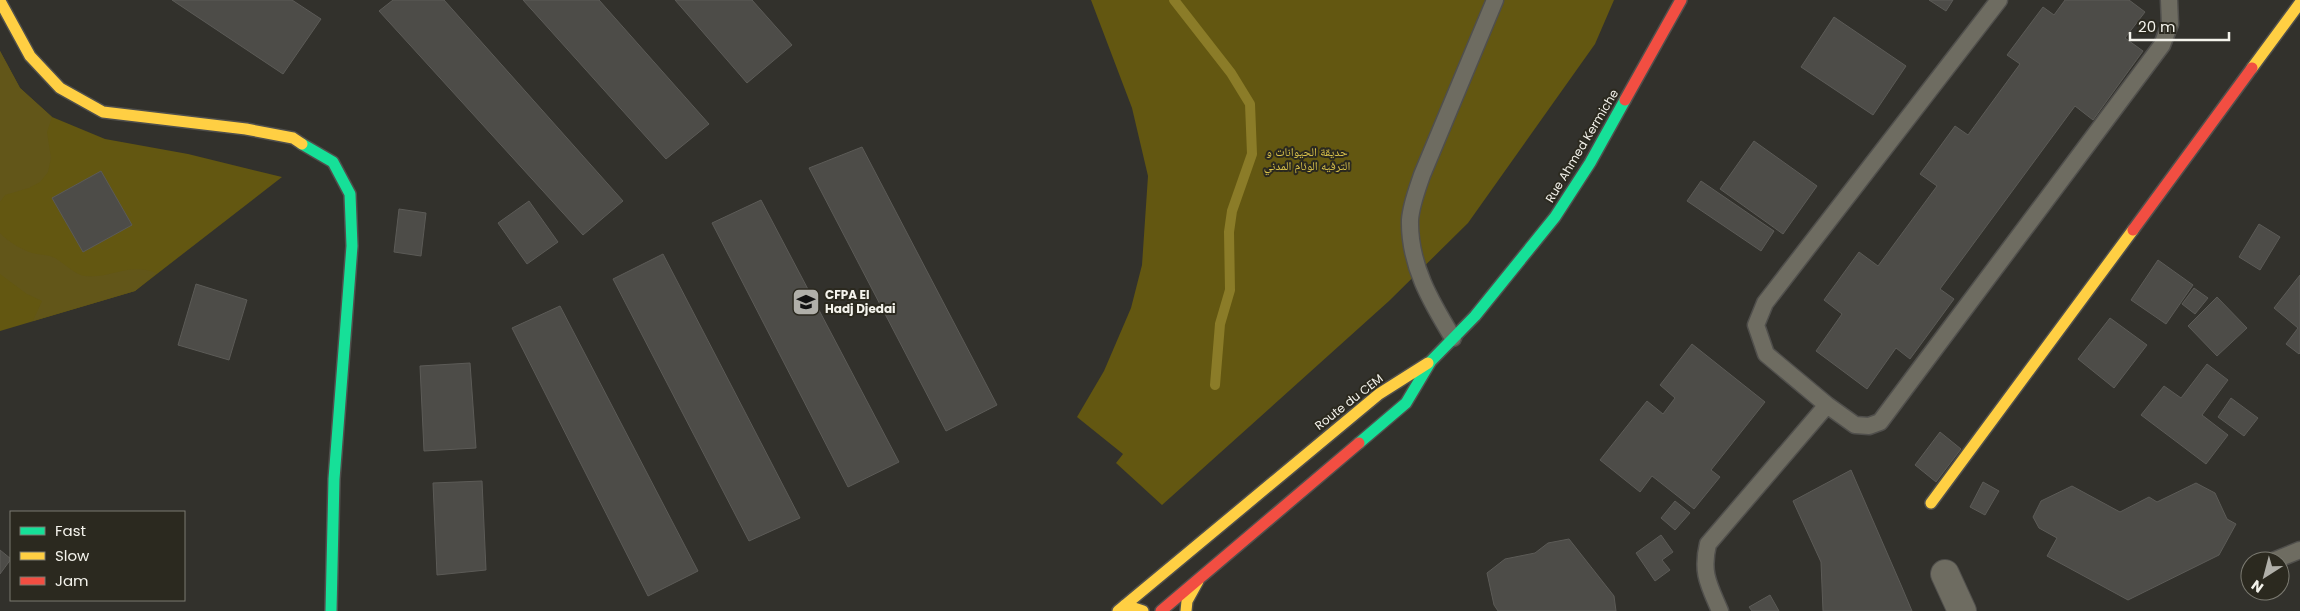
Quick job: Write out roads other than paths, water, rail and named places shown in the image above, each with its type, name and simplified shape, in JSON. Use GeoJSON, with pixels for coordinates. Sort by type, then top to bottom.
{"type":"FeatureCollection","features":[{"type":"Feature","properties":{"kind":"main road","name":"Rue Ahmed Kermiche"},"geometry":{"type":"LineString","coordinates":[[1431,361],[1493,294],[1555,217],[1590,163],[1681,0]]}},
{"type":"Feature","properties":{"kind":"main road"},"geometry":{"type":"LineString","coordinates":[[0,1],[30,56],[60,88],[103,112],[246,129],[293,138],[334,162],[350,194],[352,246],[334,479],[331,611]]}},
{"type":"Feature","properties":{"kind":"main road"},"geometry":{"type":"LineString","coordinates":[[1930,503],[2300,3]]}},
{"type":"Feature","properties":{"kind":"main road"},"geometry":{"type":"LineString","coordinates":[[1161,611],[1406,403],[1431,361]]}},
{"type":"Feature","properties":{"kind":"main road","name":"Route du CEM"},"geometry":{"type":"LineString","coordinates":[[1123,609],[1379,394],[1431,361]]}},
{"type":"Feature","properties":{"kind":"main road"},"geometry":{"type":"LineString","coordinates":[[1186,611],[1187,601],[1198,581]]}},
{"type":"Feature","properties":{"kind":"main road"},"geometry":{"type":"LineString","coordinates":[[1123,609],[1143,611]]}},
{"type":"Feature","properties":{"kind":"street"},"geometry":{"type":"LineString","coordinates":[[1945,574],[1962,611]]}},
{"type":"Feature","properties":{"kind":"lane"},"geometry":{"type":"LineString","coordinates":[[1453,338],[1429,297],[1418,273],[1410,221],[1413,202],[1422,176],[1495,0]]}},
{"type":"Feature","properties":{"kind":"lane"},"geometry":{"type":"LineString","coordinates":[[1999,0],[1764,303],[1756,325],[1766,354],[1827,405],[1855,424],[1869,426],[1880,422],[2162,45],[2170,24],[2169,0]]}},
{"type":"Feature","properties":{"kind":"lane"},"geometry":{"type":"LineString","coordinates":[[1720,611],[1706,577],[1704,561],[1708,544],[1827,405]]}},
{"type":"Feature","properties":{"kind":"waterway"},"geometry":{"type":"LineString","coordinates":[[1174,0],[1231,73],[1250,104],[1252,154],[1232,211],[1229,232],[1230,290],[1220,324],[1215,385]]}},
{"type":"Feature","properties":{"kind":"place","name":"CFPA El Hadj Djedai"},"geometry":{"type":"Point","coordinates":[806,302]}},
{"type":"Feature","properties":{"kind":"park label","name":"حديقة الحيوانات و الترفيه الوئام المدني"},"geometry":{"type":"Point","coordinates":[1307,159]}}]}
